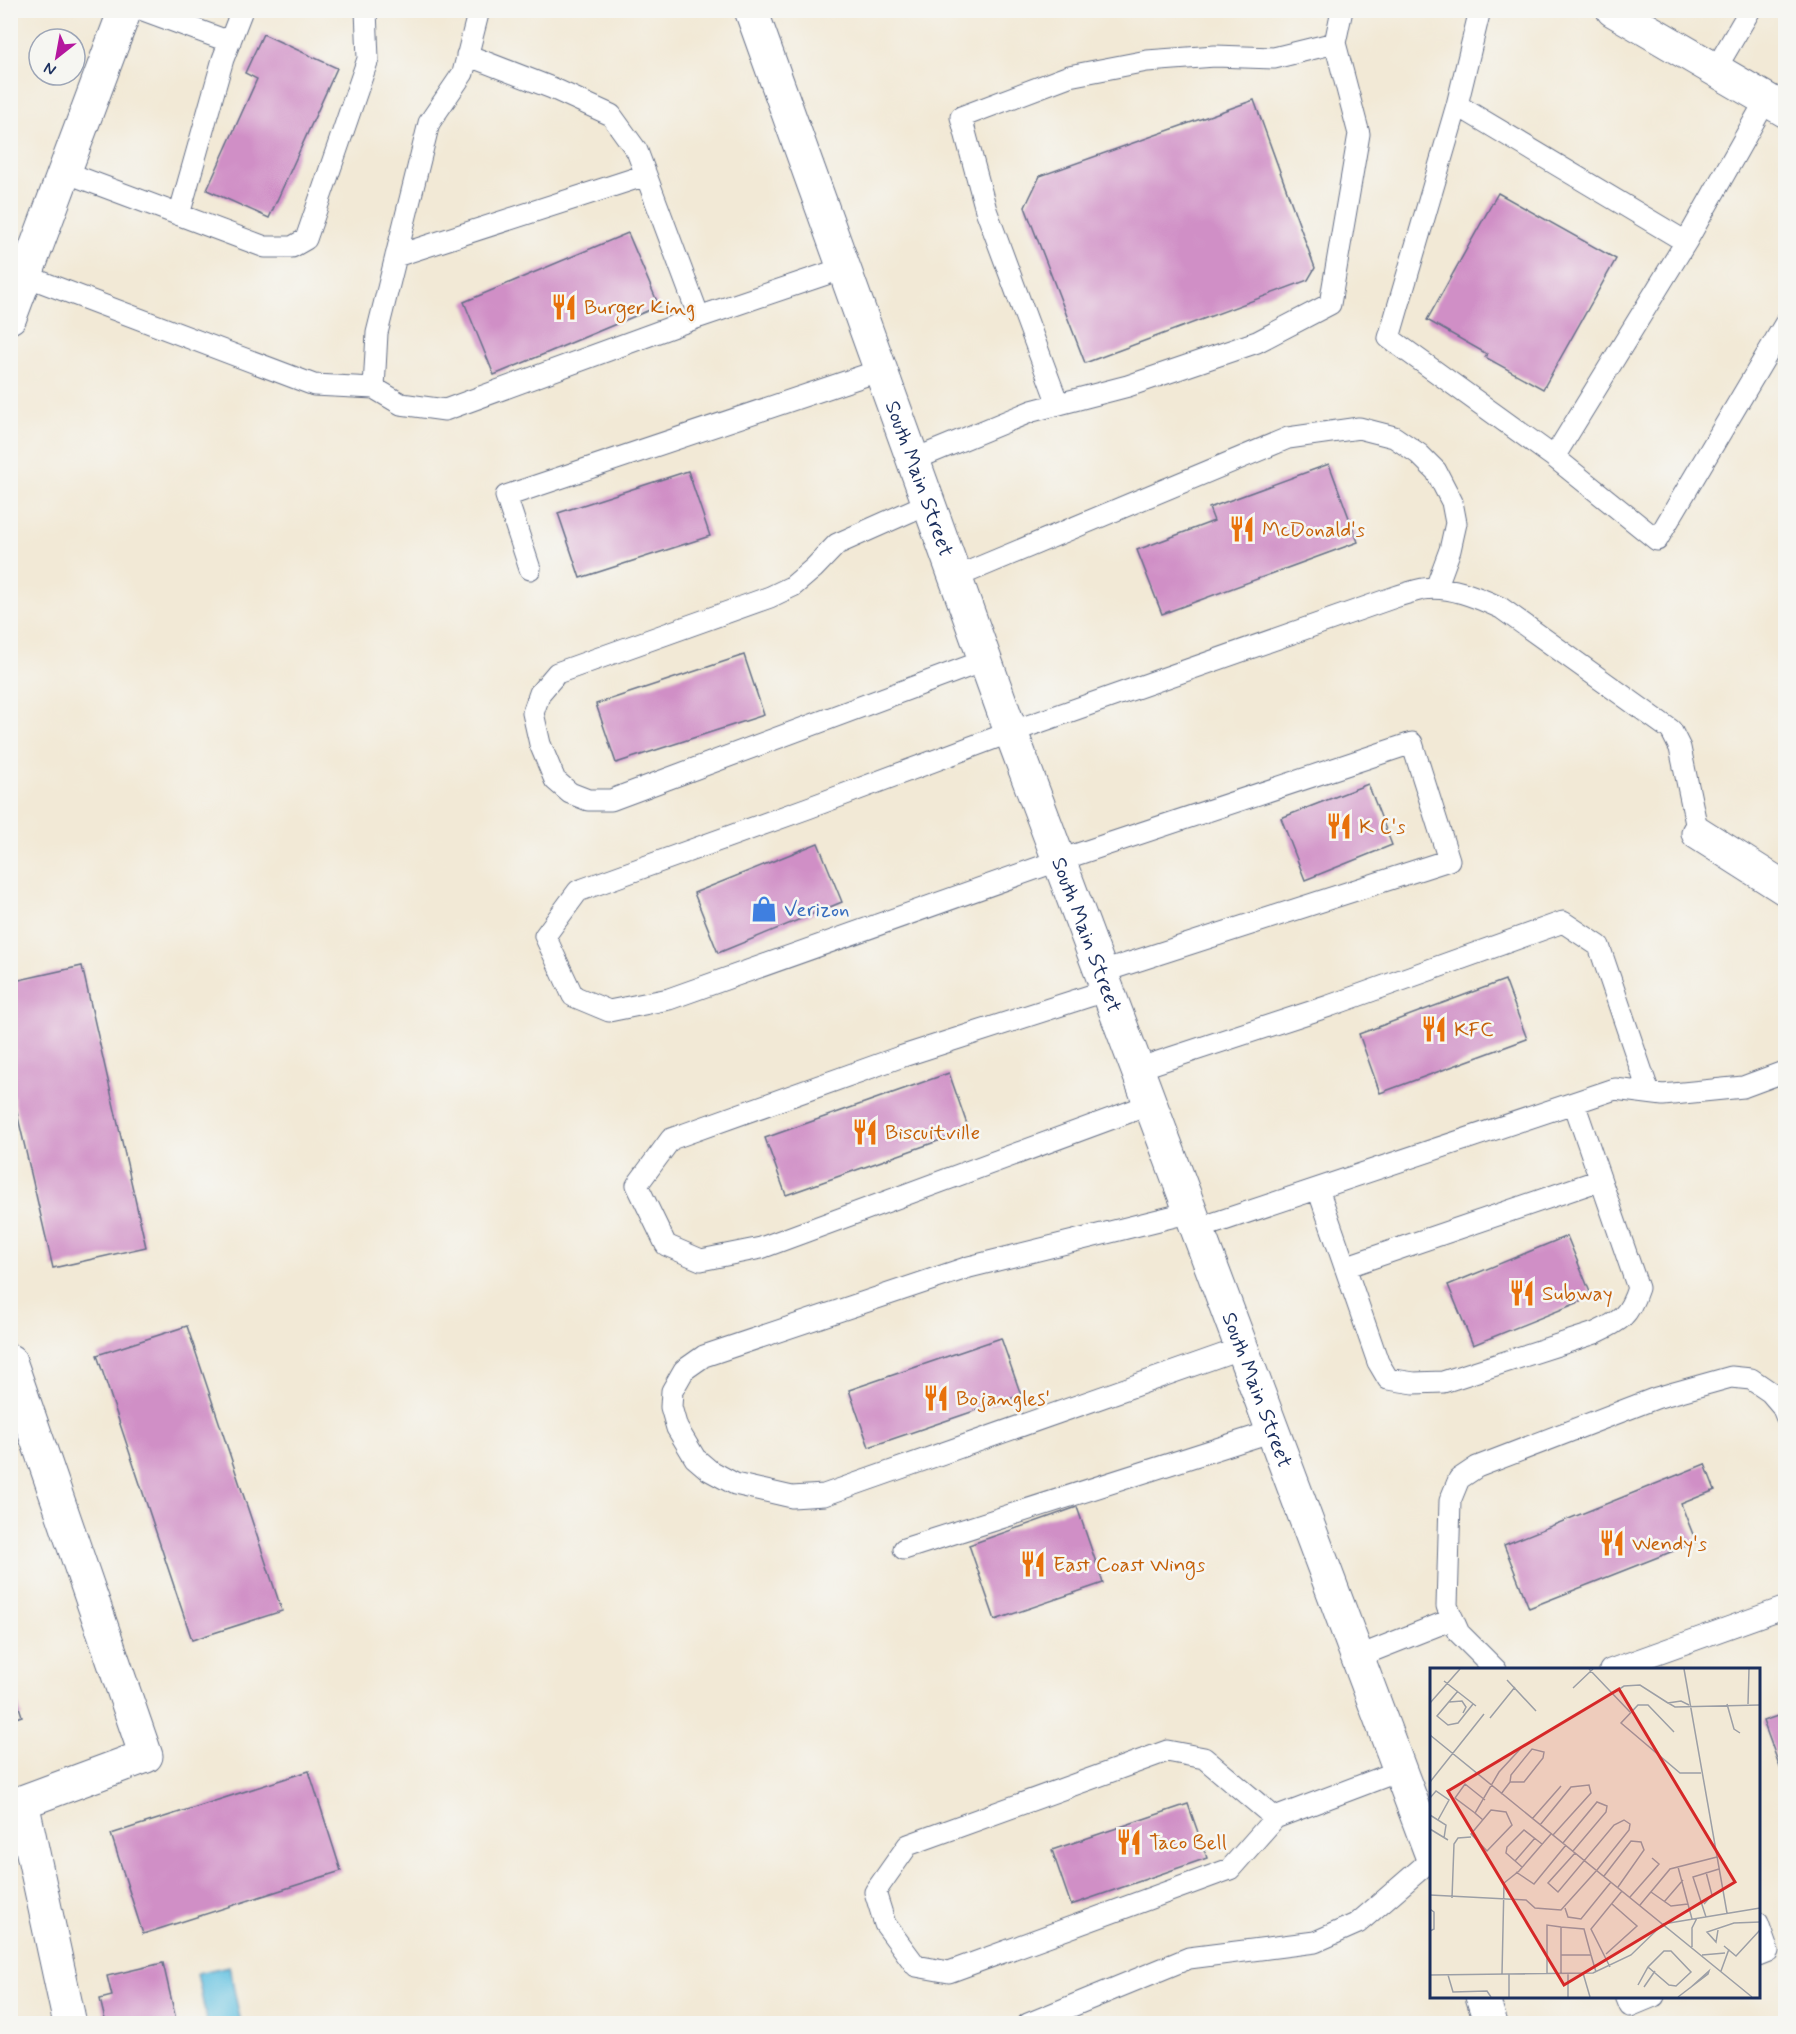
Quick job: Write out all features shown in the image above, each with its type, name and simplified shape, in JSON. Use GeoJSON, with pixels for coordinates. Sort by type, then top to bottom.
{"type":"FeatureCollection","features":[{"type":"Feature","properties":{"kind":"main road"},"geometry":{"type":"LineString","coordinates":[[10,317],[125,10]]}},
{"type":"Feature","properties":{"kind":"main road"},"geometry":{"type":"LineString","coordinates":[[1613,10],[1776,106]]}},
{"type":"Feature","properties":{"kind":"main road","name":"South Main Street"},"geometry":{"type":"LineString","coordinates":[[751,11],[1011,732],[1430,1854]]}},
{"type":"Feature","properties":{"kind":"main road"},"geometry":{"type":"LineString","coordinates":[[1698,832],[1785,889]]}},
{"type":"Feature","properties":{"kind":"main road"},"geometry":{"type":"LineString","coordinates":[[10,1361],[146,1756],[16,1803],[70,2024]]}},
{"type":"Feature","properties":{"kind":"main road"},"geometry":{"type":"LineString","coordinates":[[1483,1998],[1491,2024]]}},
{"type":"Feature","properties":{"kind":"lane"},"geometry":{"type":"LineString","coordinates":[[143,10],[230,42]]}},
{"type":"Feature","properties":{"kind":"lane"},"geometry":{"type":"LineString","coordinates":[[179,215],[223,59],[242,10]]}},
{"type":"Feature","properties":{"kind":"lane"},"geometry":{"type":"LineString","coordinates":[[65,172],[265,247],[292,247],[306,239],[368,58],[366,10]]}},
{"type":"Feature","properties":{"kind":"lane"},"geometry":{"type":"LineString","coordinates":[[374,388],[377,333],[429,123],[463,73],[479,10]]}},
{"type":"Feature","properties":{"kind":"lane"},"geometry":{"type":"LineString","coordinates":[[913,460],[1032,411],[1128,386],[1257,342],[1330,304],[1359,134],[1335,43],[1342,10]]}},
{"type":"Feature","properties":{"kind":"lane"},"geometry":{"type":"LineString","coordinates":[[1480,10],[1457,105],[1389,338],[1554,457],[1657,540],[1785,322]]}},
{"type":"Feature","properties":{"kind":"lane"},"geometry":{"type":"LineString","coordinates":[[1715,70],[1750,10]]}},
{"type":"Feature","properties":{"kind":"lane"},"geometry":{"type":"LineString","coordinates":[[1058,404],[987,210],[961,117],[1069,76],[1147,60],[1215,56],[1274,58],[1335,43]]}},
{"type":"Feature","properties":{"kind":"lane"},"geometry":{"type":"LineString","coordinates":[[467,55],[552,88],[610,115],[637,150],[699,317]]}},
{"type":"Feature","properties":{"kind":"lane"},"geometry":{"type":"LineString","coordinates":[[1457,105],[1686,242]]}},
{"type":"Feature","properties":{"kind":"lane"},"geometry":{"type":"LineString","coordinates":[[1554,457],[1686,242],[1776,106]]}},
{"type":"Feature","properties":{"kind":"lane"},"geometry":{"type":"LineString","coordinates":[[396,256],[646,175]]}},
{"type":"Feature","properties":{"kind":"lane"},"geometry":{"type":"LineString","coordinates":[[26,276],[314,385],[374,388],[401,404],[445,410],[699,317],[844,268]]}},
{"type":"Feature","properties":{"kind":"lane"},"geometry":{"type":"LineString","coordinates":[[530,569],[506,496],[881,370]]}},
{"type":"Feature","properties":{"kind":"lane"},"geometry":{"type":"LineString","coordinates":[[956,577],[1288,438],[1359,428],[1394,437],[1419,454],[1436,471],[1452,502],[1456,524],[1450,550],[1436,588]]}},
{"type":"Feature","properties":{"kind":"lane"},"geometry":{"type":"LineString","coordinates":[[929,503],[837,544],[794,586],[770,597],[557,673],[540,693],[533,713],[540,744],[555,780],[570,793],[588,800],[611,800],[986,660]]}},
{"type":"Feature","properties":{"kind":"lane"},"geometry":{"type":"LineString","coordinates":[[1151,1104],[761,1248],[700,1260],[666,1245],[637,1185],[671,1139],[1105,981],[1449,860],[1412,743],[1060,860],[669,999],[609,1011],[573,996],[544,936],[578,891],[1011,732],[1422,589],[1436,588],[1474,596],[1501,608],[1671,730],[1680,748],[1698,832]]}},
{"type":"Feature","properties":{"kind":"lane"},"geometry":{"type":"LineString","coordinates":[[1137,1069],[1329,1006],[1563,922],[1599,946],[1649,1093]]}},
{"type":"Feature","properties":{"kind":"lane"},"geometry":{"type":"LineString","coordinates":[[1242,1348],[824,1496],[792,1497],[735,1484],[709,1470],[695,1458],[677,1428],[671,1407],[672,1391],[684,1370],[704,1356],[969,1267],[1194,1220],[1317,1189],[1615,1089],[1663,1095],[1743,1087],[1785,1071]]}},
{"type":"Feature","properties":{"kind":"lane"},"geometry":{"type":"LineString","coordinates":[[1317,1189],[1378,1362],[1388,1379],[1414,1383],[1443,1382],[1595,1333],[1617,1323],[1632,1305],[1638,1288],[1574,1103]]}},
{"type":"Feature","properties":{"kind":"lane"},"geometry":{"type":"LineString","coordinates":[[1345,1267],[1600,1180]]}},
{"type":"Feature","properties":{"kind":"lane"},"geometry":{"type":"LineString","coordinates":[[1494,1668],[1459,1633],[1447,1606],[1450,1501],[1460,1479],[1477,1467],[1656,1398],[1731,1377],[1751,1379],[1770,1392],[1782,1406],[1785,1416]]}},
{"type":"Feature","properties":{"kind":"lane"},"geometry":{"type":"LineString","coordinates":[[904,1549],[1273,1431]]}},
{"type":"Feature","properties":{"kind":"lane"},"geometry":{"type":"LineString","coordinates":[[1622,1668],[1662,1661],[1785,1607]]}},
{"type":"Feature","properties":{"kind":"lane"},"geometry":{"type":"LineString","coordinates":[[1357,1657],[1453,1619]]}},
{"type":"Feature","properties":{"kind":"lane"},"geometry":{"type":"LineString","coordinates":[[1275,1818],[1204,1758],[1167,1751],[908,1845],[875,1892],[885,1924],[916,1966],[949,1972],[1230,1869],[1275,1818],[1399,1771]]}},
{"type":"Feature","properties":{"kind":"lane"},"geometry":{"type":"LineString","coordinates":[[1028,2024],[1189,1958],[1315,1942],[1358,1923],[1430,1858]]}},
{"type":"Feature","properties":{"kind":"lane"},"geometry":{"type":"LineString","coordinates":[[1760,1929],[1768,1951],[1760,1953]]}},
{"type":"Feature","properties":{"kind":"lane"},"geometry":{"type":"LineString","coordinates":[[1627,1998],[1630,2006],[1649,1998]]}},
{"type":"Feature","properties":{"kind":"water"},"geometry":{"type":"Polygon","coordinates":[[[229,1966],[241,2023],[207,2023],[197,1973],[229,1966]]]}},
{"type":"Feature","properties":{"kind":"building"},"geometry":{"type":"Polygon","coordinates":[[[263,34],[337,68],[269,218],[207,190],[257,79],[245,73],[263,34]]]}},
{"type":"Feature","properties":{"kind":"building"},"geometry":{"type":"Polygon","coordinates":[[[1254,100],[1315,268],[1308,280],[1085,363],[1025,207],[1040,176],[1254,100]]]}},
{"type":"Feature","properties":{"kind":"building"},"geometry":{"type":"Polygon","coordinates":[[[1498,193],[1616,259],[1543,389],[1485,357],[1487,354],[1427,320],[1498,193]]]}},
{"type":"Feature","properties":{"kind":"building"},"geometry":{"type":"Polygon","coordinates":[[[628,233],[659,306],[494,375],[464,302],[628,233]]]}},
{"type":"Feature","properties":{"kind":"building"},"geometry":{"type":"Polygon","coordinates":[[[1329,464],[1358,542],[1162,614],[1137,550],[1214,521],[1209,508],[1329,464]]]}},
{"type":"Feature","properties":{"kind":"building"},"geometry":{"type":"Polygon","coordinates":[[[688,471],[710,536],[580,578],[558,513],[688,471]]]}},
{"type":"Feature","properties":{"kind":"building"},"geometry":{"type":"Polygon","coordinates":[[[744,655],[764,715],[616,763],[596,704],[744,655]]]}},
{"type":"Feature","properties":{"kind":"building"},"geometry":{"type":"Polygon","coordinates":[[[1368,784],[1392,845],[1305,880],[1281,818],[1368,784]]]}},
{"type":"Feature","properties":{"kind":"building"},"geometry":{"type":"Polygon","coordinates":[[[818,843],[842,902],[718,953],[694,893],[818,843]]]}},
{"type":"Feature","properties":{"kind":"building"},"geometry":{"type":"Polygon","coordinates":[[[82,966],[146,1247],[53,1268],[10,1083],[10,982],[82,966]]]}},
{"type":"Feature","properties":{"kind":"building"},"geometry":{"type":"Polygon","coordinates":[[[1505,980],[1527,1039],[1380,1093],[1359,1034],[1505,980]]]}},
{"type":"Feature","properties":{"kind":"building"},"geometry":{"type":"Polygon","coordinates":[[[949,1073],[969,1130],[786,1195],[765,1138],[949,1073]]]}},
{"type":"Feature","properties":{"kind":"building"},"geometry":{"type":"Polygon","coordinates":[[[1567,1236],[1592,1297],[1473,1345],[1448,1285],[1567,1236]]]}},
{"type":"Feature","properties":{"kind":"building"},"geometry":{"type":"Polygon","coordinates":[[[187,1326],[282,1611],[192,1640],[97,1355],[187,1326]]]}},
{"type":"Feature","properties":{"kind":"building"},"geometry":{"type":"Polygon","coordinates":[[[1001,1338],[1021,1395],[869,1447],[849,1390],[1001,1338]]]}},
{"type":"Feature","properties":{"kind":"building"},"geometry":{"type":"Polygon","coordinates":[[[1705,1464],[1715,1490],[1681,1504],[1696,1542],[1529,1608],[1504,1545],[1705,1464]]]}},
{"type":"Feature","properties":{"kind":"building"},"geometry":{"type":"Polygon","coordinates":[[[1077,1507],[1103,1583],[995,1620],[969,1545],[1077,1507]]]}},
{"type":"Feature","properties":{"kind":"building"},"geometry":{"type":"Polygon","coordinates":[[[10,1679],[22,1716],[10,1720],[10,1679]]]}},
{"type":"Feature","properties":{"kind":"building"},"geometry":{"type":"Polygon","coordinates":[[[1786,1713],[1786,1781],[1785,1781],[1763,1721],[1786,1713]]]}},
{"type":"Feature","properties":{"kind":"building"},"geometry":{"type":"Polygon","coordinates":[[[309,1771],[341,1871],[143,1934],[111,1834],[309,1771]]]}},
{"type":"Feature","properties":{"kind":"building"},"geometry":{"type":"Polygon","coordinates":[[[1188,1804],[1207,1858],[1071,1905],[1052,1850],[1188,1804]]]}},
{"type":"Feature","properties":{"kind":"building"},"geometry":{"type":"Polygon","coordinates":[[[163,1963],[177,2024],[106,2024],[100,1999],[112,1996],[107,1976],[163,1963]]]}},
{"type":"Feature","properties":{"kind":"place","name":"Burger King"},"geometry":{"type":"Point","coordinates":[564,307]}},
{"type":"Feature","properties":{"kind":"place","name":"McDonald's"},"geometry":{"type":"Point","coordinates":[1242,529]}},
{"type":"Feature","properties":{"kind":"place","name":"K C's"},"geometry":{"type":"Point","coordinates":[1339,826]}},
{"type":"Feature","properties":{"kind":"place","name":"Verizon"},"geometry":{"type":"Point","coordinates":[764,909]}},
{"type":"Feature","properties":{"kind":"place","name":"KFC"},"geometry":{"type":"Point","coordinates":[1434,1029]}},
{"type":"Feature","properties":{"kind":"place","name":"Biscuitville"},"geometry":{"type":"Point","coordinates":[865,1132]}},
{"type":"Feature","properties":{"kind":"place","name":"Subway"},"geometry":{"type":"Point","coordinates":[1522,1293]}},
{"type":"Feature","properties":{"kind":"place","name":"Bojangles'"},"geometry":{"type":"Point","coordinates":[936,1398]}},
{"type":"Feature","properties":{"kind":"place","name":"Wendy's"},"geometry":{"type":"Point","coordinates":[1612,1543]}},
{"type":"Feature","properties":{"kind":"place","name":"East Coast Wings"},"geometry":{"type":"Point","coordinates":[1033,1564]}},
{"type":"Feature","properties":{"kind":"place","name":"Taco Bell"},"geometry":{"type":"Point","coordinates":[1129,1842]}}]}
